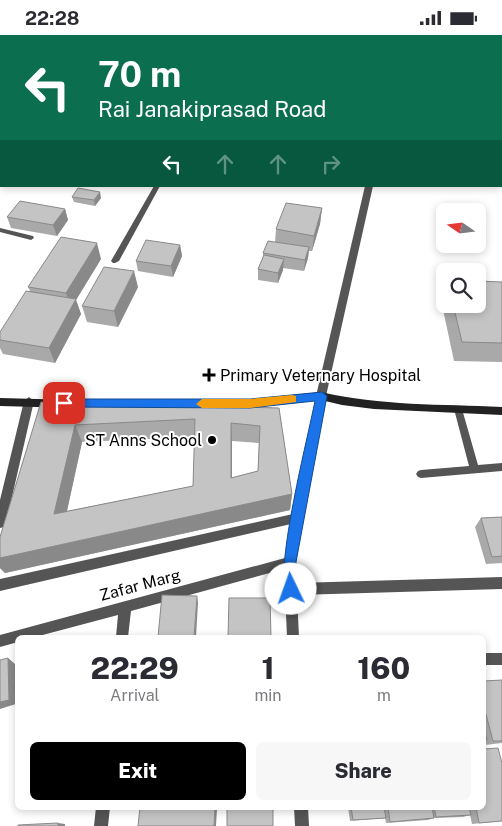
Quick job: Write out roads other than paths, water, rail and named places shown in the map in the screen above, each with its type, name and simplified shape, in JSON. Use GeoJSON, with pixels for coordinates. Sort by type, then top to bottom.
{"type":"FeatureCollection","features":[{"type":"Feature","properties":{"kind":"main road"},"geometry":{"type":"LineString","coordinates":[[0,402],[250,404],[322,396],[366,404],[502,411]]}},
{"type":"Feature","properties":{"kind":"street"},"geometry":{"type":"LineString","coordinates":[[293,635],[290,562],[322,396],[369,187]]}},
{"type":"Feature","properties":{"kind":"street"},"geometry":{"type":"LineString","coordinates":[[0,523],[29,401]]}},
{"type":"Feature","properties":{"kind":"street"},"geometry":{"type":"LineString","coordinates":[[0,585],[298,518]]}},
{"type":"Feature","properties":{"kind":"street","name":"Zafar Marg"},"geometry":{"type":"LineString","coordinates":[[22,635],[290,562]]}},
{"type":"Feature","properties":{"kind":"street"},"geometry":{"type":"LineString","coordinates":[[291,589],[502,583]]}},
{"type":"Feature","properties":{"kind":"street"},"geometry":{"type":"LineString","coordinates":[[122,635],[125,607]]}},
{"type":"Feature","properties":{"kind":"street","name":"Zafar Marg"},"geometry":{"type":"LineString","coordinates":[[0,641],[15,637]]}},
{"type":"Feature","properties":{"kind":"street"},"geometry":{"type":"LineString","coordinates":[[486,659],[502,659]]}},
{"type":"Feature","properties":{"kind":"street"},"geometry":{"type":"LineString","coordinates":[[101,826],[103,810]]}},
{"type":"Feature","properties":{"kind":"street"},"geometry":{"type":"LineString","coordinates":[[301,810],[302,826]]}},
{"type":"Feature","properties":{"kind":"lane"},"geometry":{"type":"LineString","coordinates":[[116,261],[156,187]]}},
{"type":"Feature","properties":{"kind":"lane"},"geometry":{"type":"LineString","coordinates":[[0,230],[31,238]]}},
{"type":"Feature","properties":{"kind":"lane"},"geometry":{"type":"LineString","coordinates":[[458,409],[474,469]]}},
{"type":"Feature","properties":{"kind":"lane"},"geometry":{"type":"LineString","coordinates":[[422,474],[502,467]]}},
{"type":"Feature","properties":{"kind":"place","name":"Primary Veternary Hospital"},"geometry":{"type":"Point","coordinates":[209,375]}},
{"type":"Feature","properties":{"kind":"place","name":"ST Anns School"},"geometry":{"type":"Point","coordinates":[212,440]}}]}
